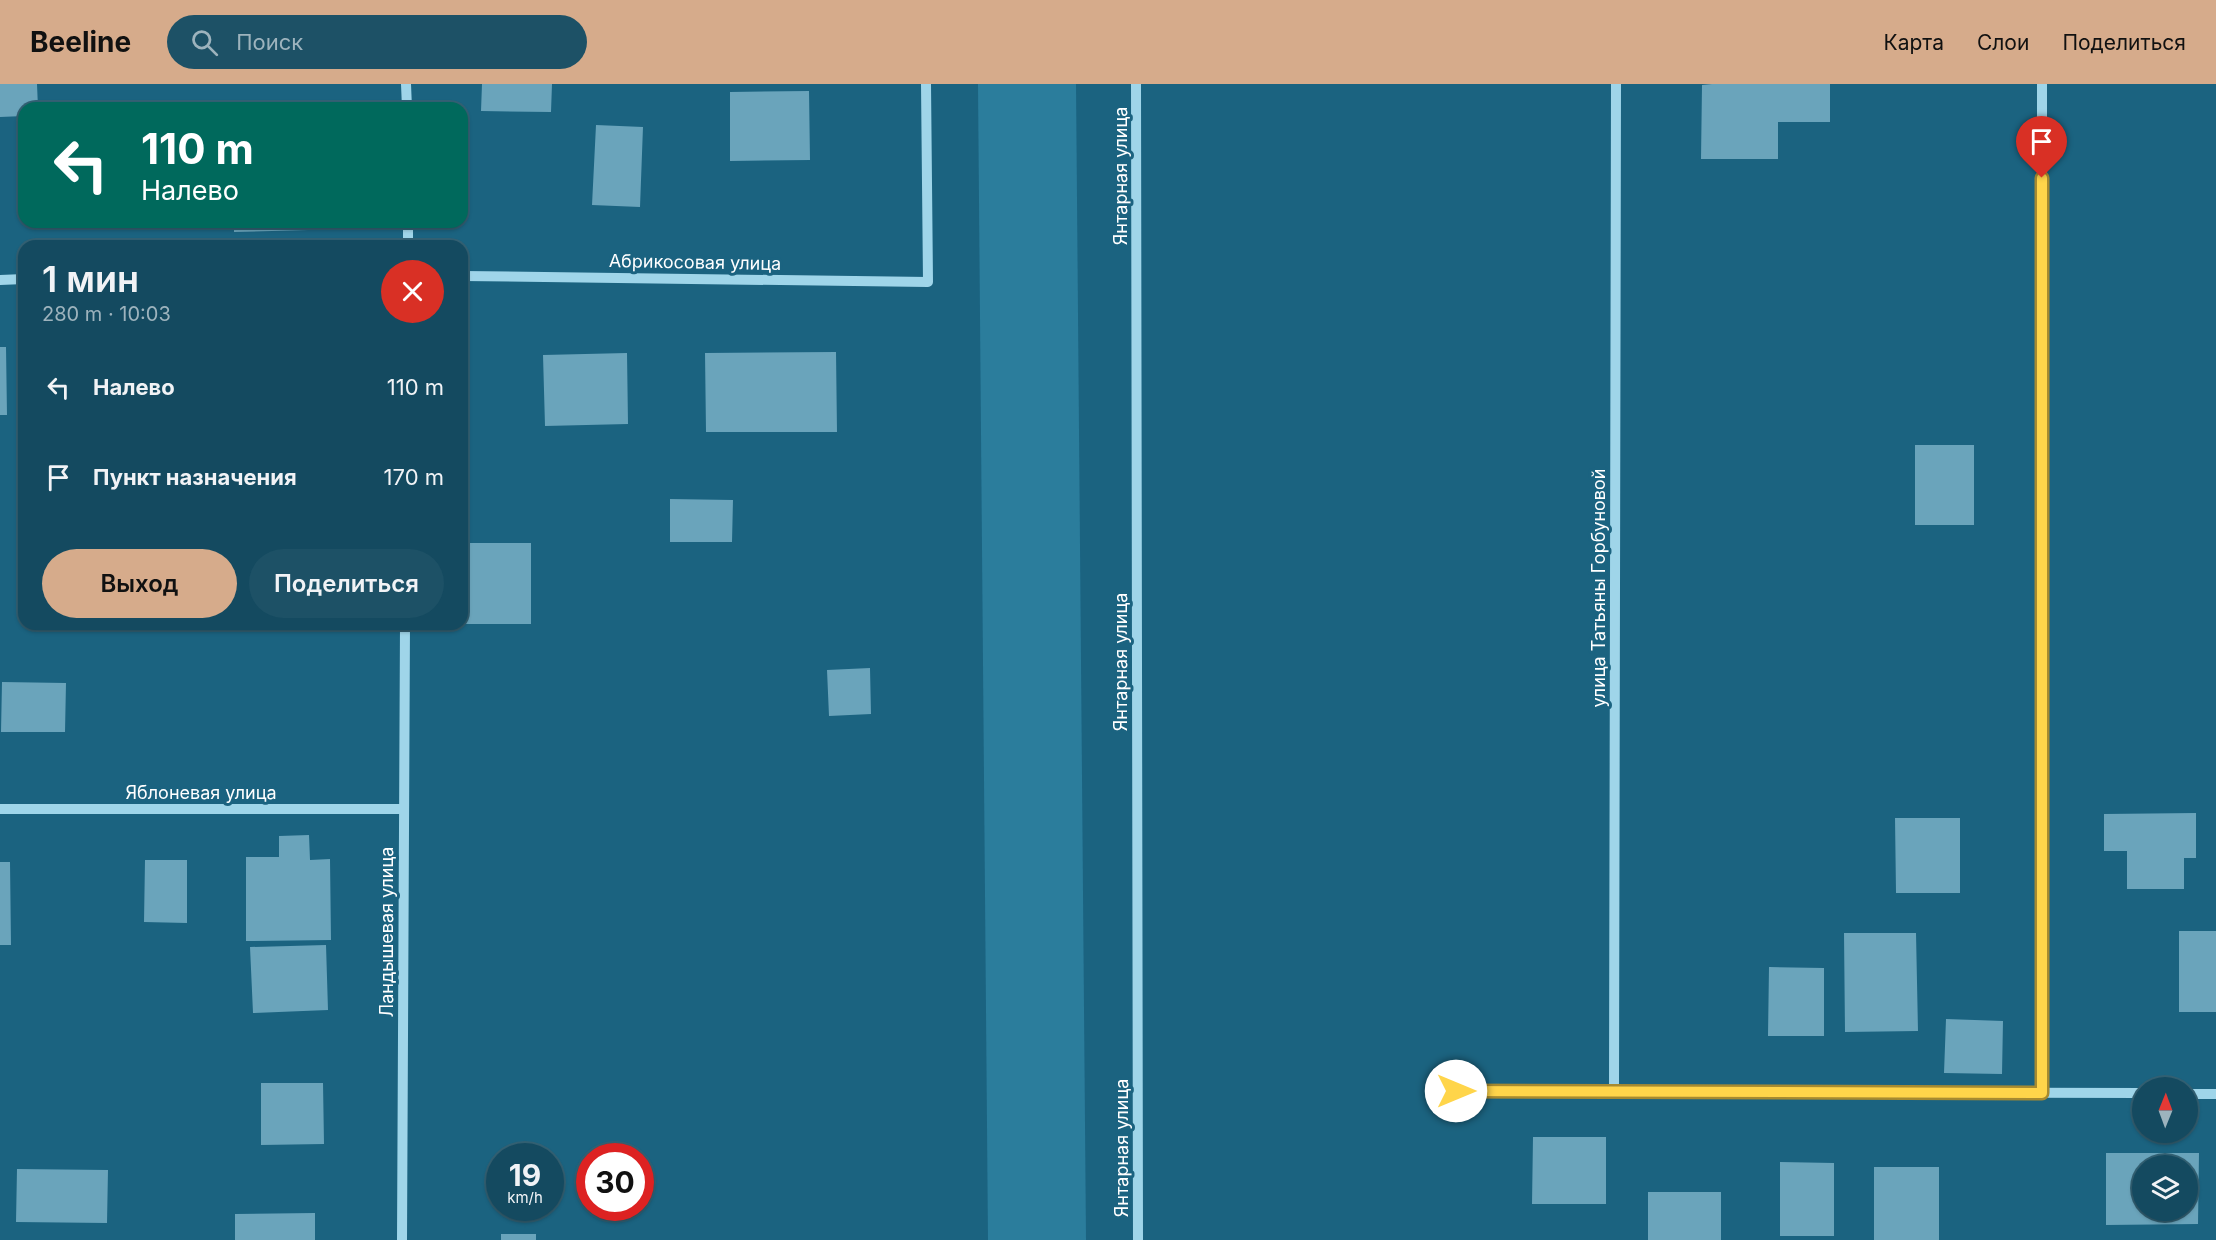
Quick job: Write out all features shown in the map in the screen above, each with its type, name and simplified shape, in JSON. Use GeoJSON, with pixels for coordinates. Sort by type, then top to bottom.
{"type":"FeatureCollection","features":[{"type":"Feature","properties":{"kind":"street"},"geometry":{"type":"LineString","coordinates":[[406,84],[406,102]]}},
{"type":"Feature","properties":{"kind":"street","name":"Абрикосовая улица"},"geometry":{"type":"LineString","coordinates":[[468,276],[928,282],[926,84]]}},
{"type":"Feature","properties":{"kind":"street","name":"Янтарная улица"},"geometry":{"type":"LineString","coordinates":[[1136,84],[1137,1240]]}},
{"type":"Feature","properties":{"kind":"street","name":"улица Татьяны Горбуновой"},"geometry":{"type":"LineString","coordinates":[[1614,1092],[1616,84]]}},
{"type":"Feature","properties":{"kind":"street"},"geometry":{"type":"LineString","coordinates":[[2042,84],[2042,1093]]}},
{"type":"Feature","properties":{"kind":"street"},"geometry":{"type":"LineString","coordinates":[[0,280],[18,279]]}},
{"type":"Feature","properties":{"kind":"street","name":"Ландышевая улица"},"geometry":{"type":"LineString","coordinates":[[402,1240],[402,809],[405,630]]}},
{"type":"Feature","properties":{"kind":"street","name":"Яблоневая улица"},"geometry":{"type":"LineString","coordinates":[[0,809],[402,809]]}},
{"type":"Feature","properties":{"kind":"street"},"geometry":{"type":"LineString","coordinates":[[1456,1091],[2132,1094]]}},
{"type":"Feature","properties":{"kind":"street"},"geometry":{"type":"LineString","coordinates":[[2198,1094],[2216,1094]]}},
{"type":"Feature","properties":{"kind":"shaded area"},"geometry":{"type":"Polygon","coordinates":[[[978,84],[1076,84],[1086,1240],[988,1240],[978,84]]]}},
{"type":"Feature","properties":{"kind":"building"},"geometry":{"type":"Polygon","coordinates":[[[0,84],[37,84],[38,102],[18,102],[18,116],[0,117],[0,84]]]}},
{"type":"Feature","properties":{"kind":"building"},"geometry":{"type":"Polygon","coordinates":[[[482,84],[552,84],[551,112],[481,111],[482,84]]]}},
{"type":"Feature","properties":{"kind":"building"},"geometry":{"type":"Polygon","coordinates":[[[1830,84],[1830,122],[1778,122],[1778,159],[1701,159],[1702,85],[1830,84]]]}},
{"type":"Feature","properties":{"kind":"building"},"geometry":{"type":"Polygon","coordinates":[[[809,91],[810,160],[730,161],[730,92],[809,91]]]}},
{"type":"Feature","properties":{"kind":"building"},"geometry":{"type":"Polygon","coordinates":[[[596,125],[643,127],[640,207],[592,205],[596,125]]]}},
{"type":"Feature","properties":{"kind":"building"},"geometry":{"type":"Polygon","coordinates":[[[234,228],[345,228],[345,229],[234,232],[234,228]]]}},
{"type":"Feature","properties":{"kind":"building"},"geometry":{"type":"Polygon","coordinates":[[[0,347],[6,347],[7,415],[0,415],[0,347]]]}},
{"type":"Feature","properties":{"kind":"building"},"geometry":{"type":"Polygon","coordinates":[[[836,352],[837,432],[706,432],[705,353],[836,352]]]}},
{"type":"Feature","properties":{"kind":"building"},"geometry":{"type":"Polygon","coordinates":[[[627,353],[628,424],[545,426],[543,355],[627,353]]]}},
{"type":"Feature","properties":{"kind":"building"},"geometry":{"type":"Polygon","coordinates":[[[1915,445],[1974,445],[1974,525],[1915,525],[1915,445]]]}},
{"type":"Feature","properties":{"kind":"building"},"geometry":{"type":"Polygon","coordinates":[[[670,499],[733,500],[732,542],[670,542],[670,499]]]}},
{"type":"Feature","properties":{"kind":"building"},"geometry":{"type":"Polygon","coordinates":[[[468,543],[531,543],[531,624],[468,624],[468,543]]]}},
{"type":"Feature","properties":{"kind":"building"},"geometry":{"type":"Polygon","coordinates":[[[870,668],[871,714],[829,716],[827,670],[870,668]]]}},
{"type":"Feature","properties":{"kind":"building"},"geometry":{"type":"Polygon","coordinates":[[[2,682],[66,683],[65,732],[1,732],[2,682]]]}},
{"type":"Feature","properties":{"kind":"building"},"geometry":{"type":"Polygon","coordinates":[[[2196,813],[2196,858],[2184,858],[2184,889],[2127,889],[2127,851],[2104,851],[2104,814],[2196,813]]]}},
{"type":"Feature","properties":{"kind":"building"},"geometry":{"type":"Polygon","coordinates":[[[1895,818],[1960,818],[1960,893],[1896,893],[1895,818]]]}},
{"type":"Feature","properties":{"kind":"building"},"geometry":{"type":"Polygon","coordinates":[[[309,835],[310,860],[330,859],[331,940],[246,941],[246,857],[279,857],[279,836],[309,835]]]}},
{"type":"Feature","properties":{"kind":"building"},"geometry":{"type":"Polygon","coordinates":[[[145,860],[187,860],[187,923],[144,922],[145,860]]]}},
{"type":"Feature","properties":{"kind":"building"},"geometry":{"type":"Polygon","coordinates":[[[0,862],[10,862],[11,945],[0,945],[0,862]]]}},
{"type":"Feature","properties":{"kind":"building"},"geometry":{"type":"Polygon","coordinates":[[[2179,931],[2216,931],[2216,1012],[2179,1012],[2179,931]]]}},
{"type":"Feature","properties":{"kind":"building"},"geometry":{"type":"Polygon","coordinates":[[[1844,933],[1916,933],[1918,1031],[1845,1032],[1844,933]]]}},
{"type":"Feature","properties":{"kind":"building"},"geometry":{"type":"Polygon","coordinates":[[[326,945],[328,1010],[253,1013],[250,947],[326,945]]]}},
{"type":"Feature","properties":{"kind":"building"},"geometry":{"type":"Polygon","coordinates":[[[1769,967],[1824,968],[1824,1036],[1768,1036],[1769,967]]]}},
{"type":"Feature","properties":{"kind":"building"},"geometry":{"type":"Polygon","coordinates":[[[1946,1019],[2003,1021],[2002,1074],[1944,1073],[1946,1019]]]}},
{"type":"Feature","properties":{"kind":"building"},"geometry":{"type":"Polygon","coordinates":[[[261,1083],[323,1083],[324,1144],[261,1145],[261,1083]]]}},
{"type":"Feature","properties":{"kind":"building"},"geometry":{"type":"Polygon","coordinates":[[[1533,1137],[1606,1137],[1606,1204],[1532,1204],[1533,1137]]]}},
{"type":"Feature","properties":{"kind":"building"},"geometry":{"type":"Polygon","coordinates":[[[2106,1153],[2199,1153],[2198,1224],[2106,1225],[2106,1153]]]}},
{"type":"Feature","properties":{"kind":"building"},"geometry":{"type":"Polygon","coordinates":[[[1780,1162],[1834,1163],[1834,1236],[1780,1236],[1780,1162]]]}},
{"type":"Feature","properties":{"kind":"building"},"geometry":{"type":"Polygon","coordinates":[[[1874,1167],[1939,1167],[1939,1240],[1874,1240],[1874,1167]]]}},
{"type":"Feature","properties":{"kind":"building"},"geometry":{"type":"Polygon","coordinates":[[[17,1169],[108,1170],[107,1223],[16,1222],[17,1169]]]}},
{"type":"Feature","properties":{"kind":"building"},"geometry":{"type":"Polygon","coordinates":[[[1648,1192],[1721,1192],[1721,1240],[1648,1240],[1648,1192]]]}},
{"type":"Feature","properties":{"kind":"building"},"geometry":{"type":"Polygon","coordinates":[[[315,1213],[315,1240],[235,1240],[235,1214],[315,1213]]]}},
{"type":"Feature","properties":{"kind":"building"},"geometry":{"type":"Polygon","coordinates":[[[501,1234],[536,1234],[536,1240],[501,1240],[501,1234]]]}},
{"type":"Feature","properties":{"kind":"route"},"geometry":{"type":"LineString","coordinates":[[1456,1091],[2042,1093],[2042,178]]}}]}
